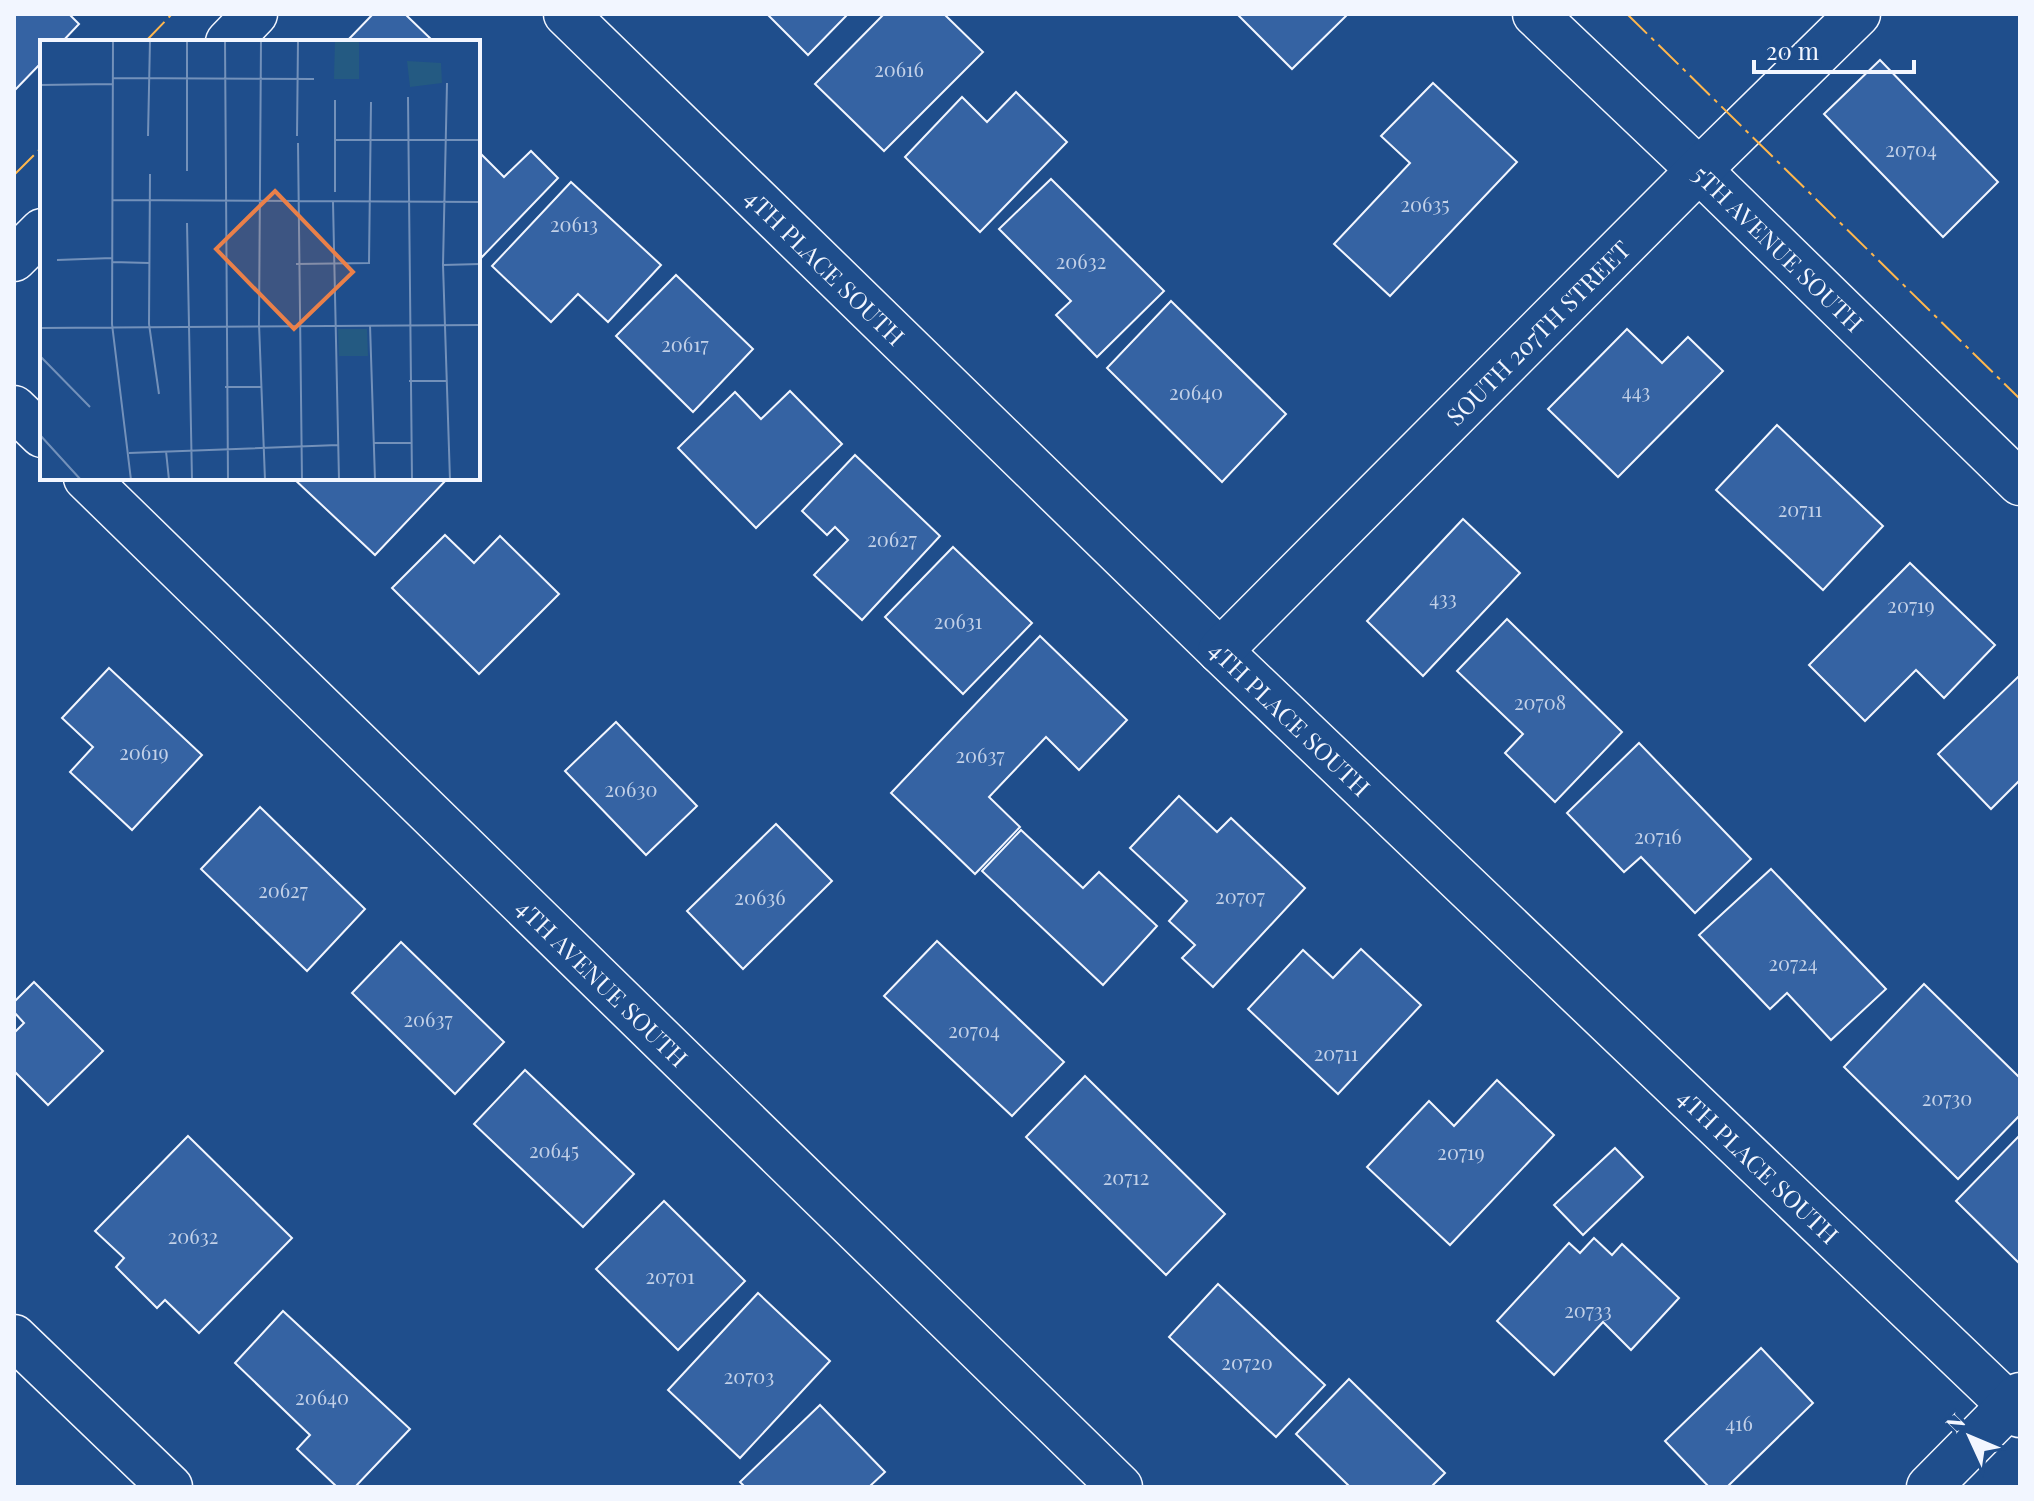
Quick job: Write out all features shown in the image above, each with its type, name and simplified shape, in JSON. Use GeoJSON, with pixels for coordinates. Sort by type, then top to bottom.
{"type":"FeatureCollection","features":[{"type":"Feature","properties":{"kind":"street"},"geometry":{"type":"LineString","coordinates":[[230,40],[255,14]]}},
{"type":"Feature","properties":{"kind":"street","name":"4TH PLACE SOUTH"},"geometry":{"type":"LineString","coordinates":[[566,14],[1220,651],[2017,1405]]}},
{"type":"Feature","properties":{"kind":"street","name":"5TH AVENUE SOUTH"},"geometry":{"type":"LineString","coordinates":[[1535,14],[2020,483]]}},
{"type":"Feature","properties":{"kind":"street","name":"SOUTH 207TH STREET"},"geometry":{"type":"LineString","coordinates":[[1220,651],[1858,14]]}},
{"type":"Feature","properties":{"kind":"street"},"geometry":{"type":"LineString","coordinates":[[14,259],[40,233]]}},
{"type":"Feature","properties":{"kind":"street"},"geometry":{"type":"LineString","coordinates":[[14,408],[40,433]]}},
{"type":"Feature","properties":{"kind":"street","name":"4TH AVENUE SOUTH"},"geometry":{"type":"LineString","coordinates":[[88,480],[1120,1487]]}},
{"type":"Feature","properties":{"kind":"street"},"geometry":{"type":"LineString","coordinates":[[14,1337],[170,1487]]}},
{"type":"Feature","properties":{"kind":"street"},"geometry":{"type":"LineString","coordinates":[[1929,1487],[2017,1405]]}},
{"type":"Feature","properties":{"kind":"building"},"geometry":{"type":"Polygon","coordinates":[[[14,14],[69,14],[79,24],[64,40],[40,40],[40,64],[14,91],[14,14]]]}},
{"type":"Feature","properties":{"kind":"building"},"geometry":{"type":"Polygon","coordinates":[[[373,14],[405,14],[432,40],[348,40],[373,14]]]}},
{"type":"Feature","properties":{"kind":"building"},"geometry":{"type":"Polygon","coordinates":[[[767,14],[848,14],[808,55],[767,14]]]}},
{"type":"Feature","properties":{"kind":"building"},"geometry":{"type":"Polygon","coordinates":[[[884,14],[944,14],[983,52],[884,151],[815,84],[884,14]]]}},
{"type":"Feature","properties":{"kind":"building"},"geometry":{"type":"Polygon","coordinates":[[[1237,14],[1348,14],[1292,69],[1237,14]]]}},
{"type":"Feature","properties":{"kind":"building"},"geometry":{"type":"Polygon","coordinates":[[[1880,60],[1998,182],[1943,237],[1824,114],[1880,60]]]}},
{"type":"Feature","properties":{"kind":"building"},"geometry":{"type":"Polygon","coordinates":[[[1433,83],[1517,162],[1390,296],[1334,244],[1410,163],[1381,136],[1433,83]]]}},
{"type":"Feature","properties":{"kind":"building"},"geometry":{"type":"Polygon","coordinates":[[[1016,92],[1067,142],[980,232],[905,157],[962,97],[987,122],[1016,92]]]}},
{"type":"Feature","properties":{"kind":"building"},"geometry":{"type":"Polygon","coordinates":[[[531,151],[558,178],[482,257],[480,153],[504,177],[531,151]]]}},
{"type":"Feature","properties":{"kind":"building"},"geometry":{"type":"Polygon","coordinates":[[[1051,179],[1164,291],[1097,357],[1056,315],[1071,301],[999,229],[1051,179]]]}},
{"type":"Feature","properties":{"kind":"building"},"geometry":{"type":"Polygon","coordinates":[[[571,182],[661,265],[608,322],[578,294],[551,322],[492,266],[571,182]]]}},
{"type":"Feature","properties":{"kind":"building"},"geometry":{"type":"Polygon","coordinates":[[[676,275],[753,349],[693,412],[616,336],[676,275]]]}},
{"type":"Feature","properties":{"kind":"building"},"geometry":{"type":"Polygon","coordinates":[[[1171,301],[1286,414],[1222,482],[1107,368],[1171,301]]]}},
{"type":"Feature","properties":{"kind":"building"},"geometry":{"type":"Polygon","coordinates":[[[1627,329],[1662,363],[1688,337],[1723,371],[1618,477],[1548,409],[1627,329]]]}},
{"type":"Feature","properties":{"kind":"building"},"geometry":{"type":"Polygon","coordinates":[[[790,391],[842,444],[756,528],[678,448],[735,392],[761,419],[790,391]]]}},
{"type":"Feature","properties":{"kind":"building"},"geometry":{"type":"Polygon","coordinates":[[[1777,425],[1883,526],[1823,590],[1716,490],[1777,425]]]}},
{"type":"Feature","properties":{"kind":"building"},"geometry":{"type":"Polygon","coordinates":[[[855,455],[940,536],[862,620],[814,575],[848,540],[835,527],[827,535],[802,511],[855,455]]]}},
{"type":"Feature","properties":{"kind":"building"},"geometry":{"type":"Polygon","coordinates":[[[295,480],[446,480],[375,555],[295,480]]]}},
{"type":"Feature","properties":{"kind":"building"},"geometry":{"type":"Polygon","coordinates":[[[1463,519],[1520,573],[1423,676],[1367,621],[1463,519]]]}},
{"type":"Feature","properties":{"kind":"building"},"geometry":{"type":"Polygon","coordinates":[[[445,535],[474,563],[500,536],[559,594],[479,674],[392,588],[445,535]]]}},
{"type":"Feature","properties":{"kind":"building"},"geometry":{"type":"Polygon","coordinates":[[[953,547],[1032,623],[963,694],[885,617],[953,547]]]}},
{"type":"Feature","properties":{"kind":"building"},"geometry":{"type":"Polygon","coordinates":[[[1910,563],[1995,645],[1944,698],[1916,670],[1865,721],[1809,665],[1910,563]]]}},
{"type":"Feature","properties":{"kind":"building"},"geometry":{"type":"Polygon","coordinates":[[[1507,619],[1622,732],[1555,802],[1505,753],[1523,734],[1457,671],[1507,619]]]}},
{"type":"Feature","properties":{"kind":"building"},"geometry":{"type":"Polygon","coordinates":[[[1040,636],[1127,720],[1079,770],[1046,737],[989,797],[1020,827],[975,874],[891,793],[1040,636]]]}},
{"type":"Feature","properties":{"kind":"building"},"geometry":{"type":"Polygon","coordinates":[[[109,668],[202,755],[132,830],[70,772],[93,747],[62,718],[109,668]]]}},
{"type":"Feature","properties":{"kind":"building"},"geometry":{"type":"Polygon","coordinates":[[[2020,675],[2020,784],[2018,782],[1991,809],[1938,754],[2020,675]]]}},
{"type":"Feature","properties":{"kind":"building"},"geometry":{"type":"Polygon","coordinates":[[[616,722],[697,806],[646,855],[565,771],[616,722]]]}},
{"type":"Feature","properties":{"kind":"building"},"geometry":{"type":"Polygon","coordinates":[[[1639,743],[1751,859],[1695,913],[1641,857],[1624,872],[1567,813],[1639,743]]]}},
{"type":"Feature","properties":{"kind":"building"},"geometry":{"type":"Polygon","coordinates":[[[1179,796],[1217,832],[1231,818],[1305,888],[1213,987],[1182,958],[1195,945],[1169,921],[1187,901],[1130,848],[1179,796]]]}},
{"type":"Feature","properties":{"kind":"building"},"geometry":{"type":"Polygon","coordinates":[[[260,807],[365,909],[307,971],[201,869],[260,807]]]}},
{"type":"Feature","properties":{"kind":"building"},"geometry":{"type":"Polygon","coordinates":[[[776,824],[832,881],[743,969],[687,911],[776,824]]]}},
{"type":"Feature","properties":{"kind":"building"},"geometry":{"type":"Polygon","coordinates":[[[1021,830],[1083,888],[1099,872],[1157,926],[1103,985],[982,871],[1021,830]]]}},
{"type":"Feature","properties":{"kind":"building"},"geometry":{"type":"Polygon","coordinates":[[[1771,869],[1886,989],[1831,1040],[1787,993],[1770,1009],[1699,935],[1771,869]]]}},
{"type":"Feature","properties":{"kind":"building"},"geometry":{"type":"Polygon","coordinates":[[[937,941],[1064,1062],[1012,1116],[884,996],[937,941]]]}},
{"type":"Feature","properties":{"kind":"building"},"geometry":{"type":"Polygon","coordinates":[[[401,942],[504,1042],[455,1094],[352,993],[401,942]]]}},
{"type":"Feature","properties":{"kind":"building"},"geometry":{"type":"Polygon","coordinates":[[[1361,949],[1421,1005],[1338,1094],[1248,1009],[1303,950],[1333,978],[1361,949]]]}},
{"type":"Feature","properties":{"kind":"building"},"geometry":{"type":"Polygon","coordinates":[[[34,982],[103,1051],[48,1105],[14,1071],[14,1033],[24,1023],[14,1012],[14,1002],[34,982]]]}},
{"type":"Feature","properties":{"kind":"building"},"geometry":{"type":"Polygon","coordinates":[[[1924,984],[2020,1078],[2020,1115],[1958,1179],[1844,1067],[1924,984]]]}},
{"type":"Feature","properties":{"kind":"building"},"geometry":{"type":"Polygon","coordinates":[[[525,1070],[634,1174],[583,1227],[474,1124],[525,1070]]]}},
{"type":"Feature","properties":{"kind":"building"},"geometry":{"type":"Polygon","coordinates":[[[1085,1076],[1225,1214],[1166,1275],[1026,1137],[1085,1076]]]}},
{"type":"Feature","properties":{"kind":"building"},"geometry":{"type":"Polygon","coordinates":[[[1497,1080],[1554,1135],[1450,1245],[1367,1167],[1429,1101],[1454,1126],[1497,1080]]]}},
{"type":"Feature","properties":{"kind":"building"},"geometry":{"type":"Polygon","coordinates":[[[2020,1135],[2020,1264],[1956,1201],[2020,1135]]]}},
{"type":"Feature","properties":{"kind":"building"},"geometry":{"type":"Polygon","coordinates":[[[188,1136],[292,1238],[199,1333],[165,1300],[157,1308],[116,1267],[124,1258],[95,1231],[188,1136]]]}},
{"type":"Feature","properties":{"kind":"building"},"geometry":{"type":"Polygon","coordinates":[[[1615,1148],[1643,1177],[1583,1235],[1554,1205],[1615,1148]]]}},
{"type":"Feature","properties":{"kind":"building"},"geometry":{"type":"Polygon","coordinates":[[[664,1201],[745,1281],[678,1350],[596,1269],[664,1201]]]}},
{"type":"Feature","properties":{"kind":"building"},"geometry":{"type":"Polygon","coordinates":[[[1594,1238],[1612,1255],[1622,1244],[1679,1298],[1631,1350],[1603,1322],[1554,1375],[1497,1321],[1569,1243],[1580,1253],[1594,1238]]]}},
{"type":"Feature","properties":{"kind":"building"},"geometry":{"type":"Polygon","coordinates":[[[1218,1284],[1325,1385],[1276,1437],[1169,1337],[1218,1284]]]}},
{"type":"Feature","properties":{"kind":"building"},"geometry":{"type":"Polygon","coordinates":[[[758,1293],[830,1361],[740,1458],[668,1390],[758,1293]]]}},
{"type":"Feature","properties":{"kind":"building"},"geometry":{"type":"Polygon","coordinates":[[[283,1311],[410,1429],[355,1487],[337,1487],[297,1449],[310,1435],[235,1363],[283,1311]]]}},
{"type":"Feature","properties":{"kind":"building"},"geometry":{"type":"Polygon","coordinates":[[[1761,1348],[1813,1403],[1727,1487],[1709,1487],[1665,1441],[1761,1348]]]}},
{"type":"Feature","properties":{"kind":"building"},"geometry":{"type":"Polygon","coordinates":[[[1349,1379],[1445,1473],[1431,1487],[1350,1487],[1296,1434],[1349,1379]]]}},
{"type":"Feature","properties":{"kind":"building"},"geometry":{"type":"Polygon","coordinates":[[[820,1405],[885,1472],[869,1487],[745,1487],[740,1482],[820,1405]]]}},
{"type":"Feature","properties":{"kind":"power"},"geometry":{"type":"LineString","coordinates":[[147,40],[172,14]]}},
{"type":"Feature","properties":{"kind":"power"},"geometry":{"type":"LineString","coordinates":[[1627,14],[2020,399]]}},
{"type":"Feature","properties":{"kind":"power"},"geometry":{"type":"LineString","coordinates":[[14,175],[40,149]]}}]}
